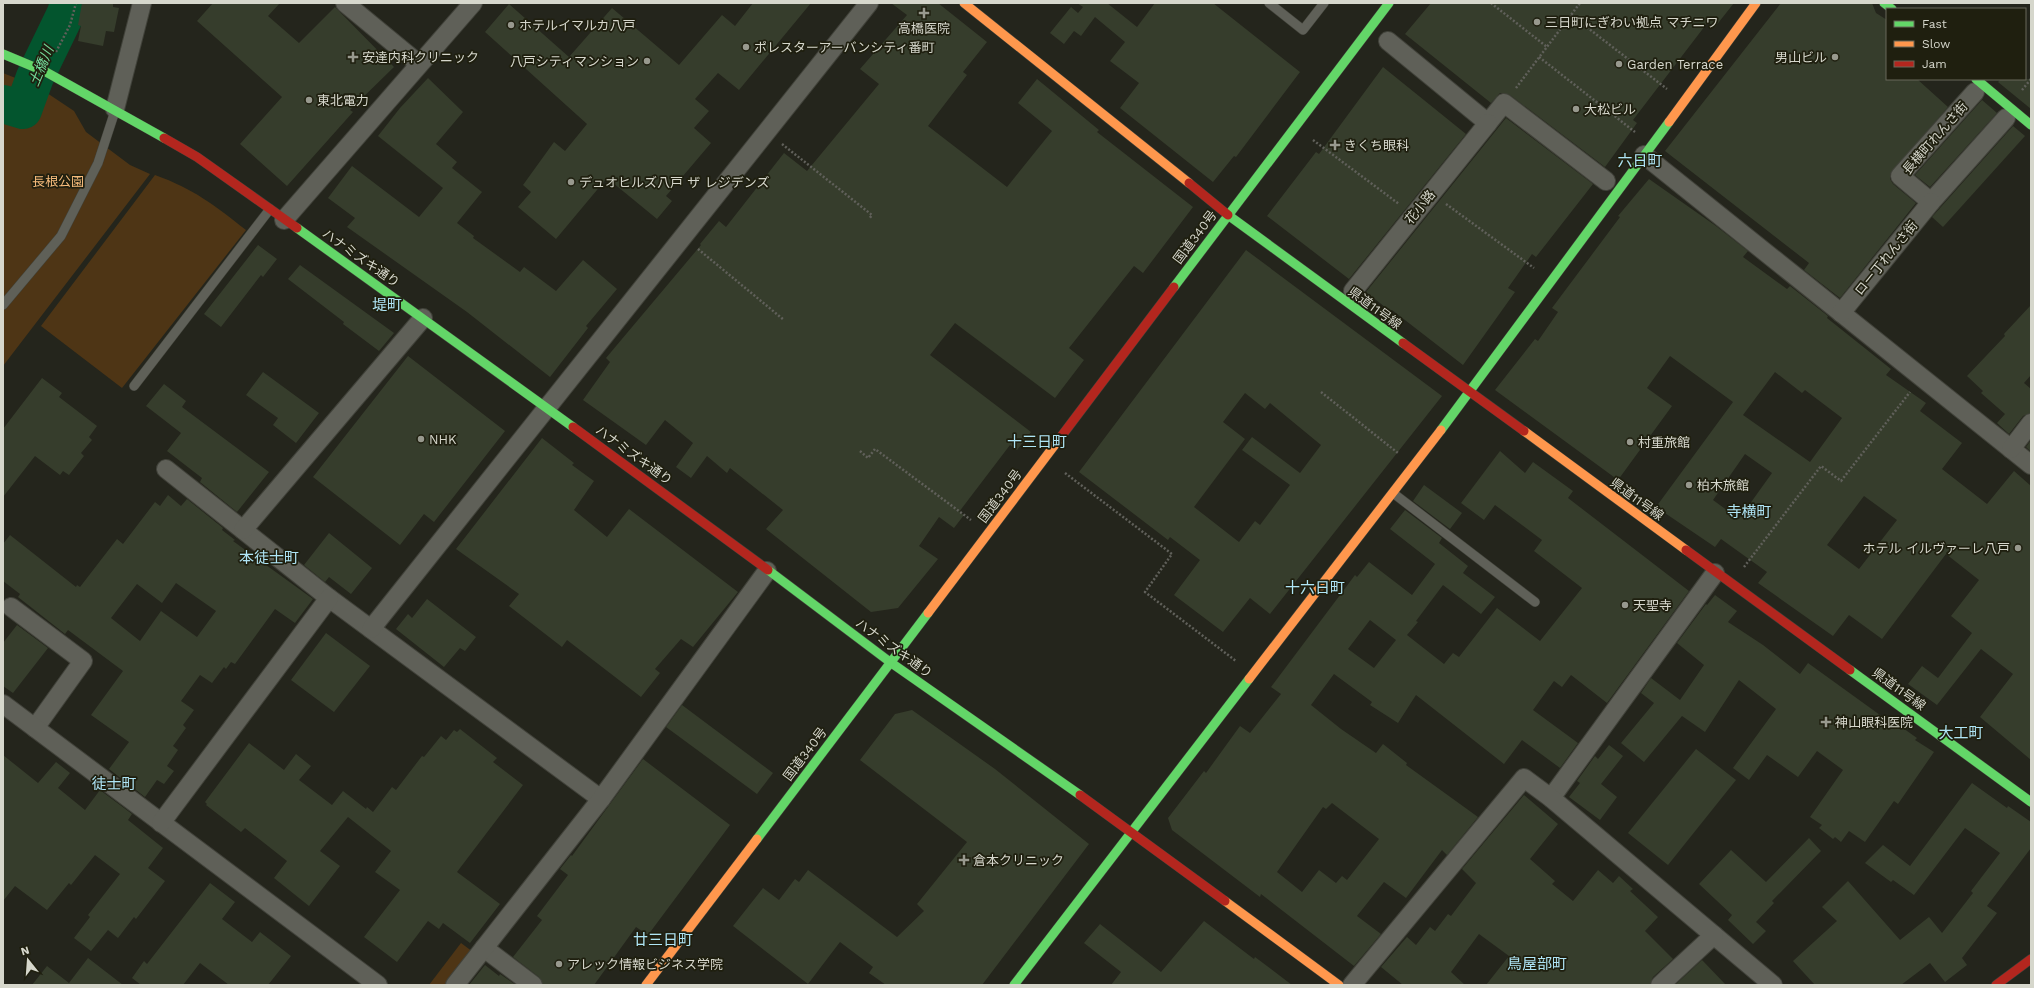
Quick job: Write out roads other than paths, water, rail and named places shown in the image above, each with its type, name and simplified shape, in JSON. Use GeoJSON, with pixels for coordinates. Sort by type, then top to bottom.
{"type":"FeatureCollection","features":[{"type":"Feature","properties":{"kind":"main road","name":"県道11号線"},"geometry":{"type":"LineString","coordinates":[[964,3],[1228,215],[2031,802]]}},
{"type":"Feature","properties":{"kind":"main road","name":"国道340号"},"geometry":{"type":"LineString","coordinates":[[646,985],[1389,3]]}},
{"type":"Feature","properties":{"kind":"main road"},"geometry":{"type":"LineString","coordinates":[[1014,985],[1131,830],[1470,393],[1756,3]]}},
{"type":"Feature","properties":{"kind":"main road","name":"ハナミズキ通り"},"geometry":{"type":"LineString","coordinates":[[3,54],[32,65],[115,109],[197,157],[672,498],[767,571],[890,662],[1131,830],[1339,985]]}},
{"type":"Feature","properties":{"kind":"main road"},"geometry":{"type":"LineString","coordinates":[[1975,86],[2031,125]]}},
{"type":"Feature","properties":{"kind":"main road"},"geometry":{"type":"LineString","coordinates":[[1996,985],[2031,959]]}},
{"type":"Feature","properties":{"kind":"street"},"geometry":{"type":"LineString","coordinates":[[115,109],[142,3]]}},
{"type":"Feature","properties":{"kind":"street"},"geometry":{"type":"LineString","coordinates":[[345,3],[419,64]]}},
{"type":"Feature","properties":{"kind":"street"},"geometry":{"type":"LineString","coordinates":[[284,220],[473,3]]}},
{"type":"Feature","properties":{"kind":"street"},"geometry":{"type":"LineString","coordinates":[[371,630],[869,3]]}},
{"type":"Feature","properties":{"kind":"street"},"geometry":{"type":"LineString","coordinates":[[1388,41],[1488,123]]}},
{"type":"Feature","properties":{"kind":"street","name":"長横町れんさ街"},"geometry":{"type":"LineString","coordinates":[[1931,202],[1900,176],[1975,86]]}},
{"type":"Feature","properties":{"kind":"street","name":"花小路"},"geometry":{"type":"LineString","coordinates":[[1353,291],[1504,103],[1606,181]]}},
{"type":"Feature","properties":{"kind":"street"},"geometry":{"type":"LineString","coordinates":[[1931,202],[2006,118]]}},
{"type":"Feature","properties":{"kind":"street"},"geometry":{"type":"LineString","coordinates":[[1644,155],[2031,465]]}},
{"type":"Feature","properties":{"kind":"street","name":"ロー丁れんさ街"},"geometry":{"type":"LineString","coordinates":[[1841,313],[1931,202]]}},
{"type":"Feature","properties":{"kind":"street"},"geometry":{"type":"LineString","coordinates":[[244,530],[423,318]]}},
{"type":"Feature","properties":{"kind":"street"},"geometry":{"type":"LineString","coordinates":[[2011,449],[2031,423]]}},
{"type":"Feature","properties":{"kind":"street"},"geometry":{"type":"LineString","coordinates":[[166,469],[371,630],[601,799]]}},
{"type":"Feature","properties":{"kind":"street"},"geometry":{"type":"LineString","coordinates":[[455,985],[601,799],[767,571]]}},
{"type":"Feature","properties":{"kind":"street"},"geometry":{"type":"LineString","coordinates":[[1551,798],[1715,572]]}},
{"type":"Feature","properties":{"kind":"street"},"geometry":{"type":"LineString","coordinates":[[160,822],[329,598]]}},
{"type":"Feature","properties":{"kind":"street"},"geometry":{"type":"LineString","coordinates":[[11,606],[83,661],[36,728]]}},
{"type":"Feature","properties":{"kind":"street"},"geometry":{"type":"LineString","coordinates":[[3,704],[378,985]]}},
{"type":"Feature","properties":{"kind":"street"},"geometry":{"type":"LineString","coordinates":[[1352,985],[1524,778],[1551,798],[1773,985]]}},
{"type":"Feature","properties":{"kind":"street"},"geometry":{"type":"LineString","coordinates":[[1660,985],[1714,935]]}},
{"type":"Feature","properties":{"kind":"street"},"geometry":{"type":"LineString","coordinates":[[484,948],[533,985]]}},
{"type":"Feature","properties":{"kind":"lane"},"geometry":{"type":"LineString","coordinates":[[1269,3],[1303,30],[1324,3]]}},
{"type":"Feature","properties":{"kind":"lane"},"geometry":{"type":"LineString","coordinates":[[3,305],[62,236],[98,163],[115,109]]}},
{"type":"Feature","properties":{"kind":"lane"},"geometry":{"type":"LineString","coordinates":[[134,386],[270,209]]}},
{"type":"Feature","properties":{"kind":"lane"},"geometry":{"type":"LineString","coordinates":[[1393,493],[1535,602]]}},
{"type":"Feature","properties":{"kind":"waterway","name":"土橋川"},"geometry":{"type":"LineString","coordinates":[[3,104],[23,110],[35,77],[66,13],[69,3]]}},
{"type":"Feature","properties":{"kind":"place","name":"高橋医院"},"geometry":{"type":"Point","coordinates":[924,13]}},
{"type":"Feature","properties":{"kind":"place","name":"三日町にぎわい拠点 マチニワ"},"geometry":{"type":"Point","coordinates":[1537,22]}},
{"type":"Feature","properties":{"kind":"place","name":"ホテルイマルカ八戸"},"geometry":{"type":"Point","coordinates":[511,25]}},
{"type":"Feature","properties":{"kind":"place","name":"ポレスターアーバンシティ番町"},"geometry":{"type":"Point","coordinates":[746,47]}},
{"type":"Feature","properties":{"kind":"place","name":"安達内科クリニック"},"geometry":{"type":"Point","coordinates":[353,57]}},
{"type":"Feature","properties":{"kind":"place","name":"男山ビル"},"geometry":{"type":"Point","coordinates":[1835,57]}},
{"type":"Feature","properties":{"kind":"place","name":"八戸シティマンション"},"geometry":{"type":"Point","coordinates":[647,61]}},
{"type":"Feature","properties":{"kind":"place","name":"Garden Terrace"},"geometry":{"type":"Point","coordinates":[1619,64]}},
{"type":"Feature","properties":{"kind":"place","name":"東北電力"},"geometry":{"type":"Point","coordinates":[309,100]}},
{"type":"Feature","properties":{"kind":"place","name":"大松ビル"},"geometry":{"type":"Point","coordinates":[1576,109]}},
{"type":"Feature","properties":{"kind":"place","name":"きくち眼科"},"geometry":{"type":"Point","coordinates":[1335,145]}},
{"type":"Feature","properties":{"kind":"place","name":"デュオヒルズ八戸 ザ レジデンズ"},"geometry":{"type":"Point","coordinates":[571,182]}},
{"type":"Feature","properties":{"kind":"place","name":"NHK"},"geometry":{"type":"Point","coordinates":[421,439]}},
{"type":"Feature","properties":{"kind":"place","name":"村重旅館"},"geometry":{"type":"Point","coordinates":[1630,442]}},
{"type":"Feature","properties":{"kind":"place","name":"柏木旅館"},"geometry":{"type":"Point","coordinates":[1689,485]}},
{"type":"Feature","properties":{"kind":"place","name":"ホテル イルヴァーレ八戸"},"geometry":{"type":"Point","coordinates":[2018,548]}},
{"type":"Feature","properties":{"kind":"place","name":"天聖寺"},"geometry":{"type":"Point","coordinates":[1625,605]}},
{"type":"Feature","properties":{"kind":"place","name":"神山眼科医院"},"geometry":{"type":"Point","coordinates":[1826,722]}},
{"type":"Feature","properties":{"kind":"place","name":"倉本クリニック"},"geometry":{"type":"Point","coordinates":[964,860]}},
{"type":"Feature","properties":{"kind":"place","name":"アレック情報ビジネス学院"},"geometry":{"type":"Point","coordinates":[559,964]}},
{"type":"Feature","properties":{"kind":"district","name":"六日町"},"geometry":{"type":"Point","coordinates":[1640,161]}},
{"type":"Feature","properties":{"kind":"district","name":"堤町"},"geometry":{"type":"Point","coordinates":[387,305]}},
{"type":"Feature","properties":{"kind":"district","name":"十三日町"},"geometry":{"type":"Point","coordinates":[1037,442]}},
{"type":"Feature","properties":{"kind":"district","name":"寺横町"},"geometry":{"type":"Point","coordinates":[1749,512]}},
{"type":"Feature","properties":{"kind":"district","name":"本徒士町"},"geometry":{"type":"Point","coordinates":[269,558]}},
{"type":"Feature","properties":{"kind":"district","name":"十六日町"},"geometry":{"type":"Point","coordinates":[1315,588]}},
{"type":"Feature","properties":{"kind":"district","name":"大工町"},"geometry":{"type":"Point","coordinates":[1961,733]}},
{"type":"Feature","properties":{"kind":"district","name":"徒士町"},"geometry":{"type":"Point","coordinates":[114,784]}},
{"type":"Feature","properties":{"kind":"district","name":"廿三日町"},"geometry":{"type":"Point","coordinates":[663,940]}},
{"type":"Feature","properties":{"kind":"district","name":"鳥屋部町"},"geometry":{"type":"Point","coordinates":[1537,964]}},
{"type":"Feature","properties":{"kind":"park label","name":"長根公園"},"geometry":{"type":"Point","coordinates":[58,181]}}]}
